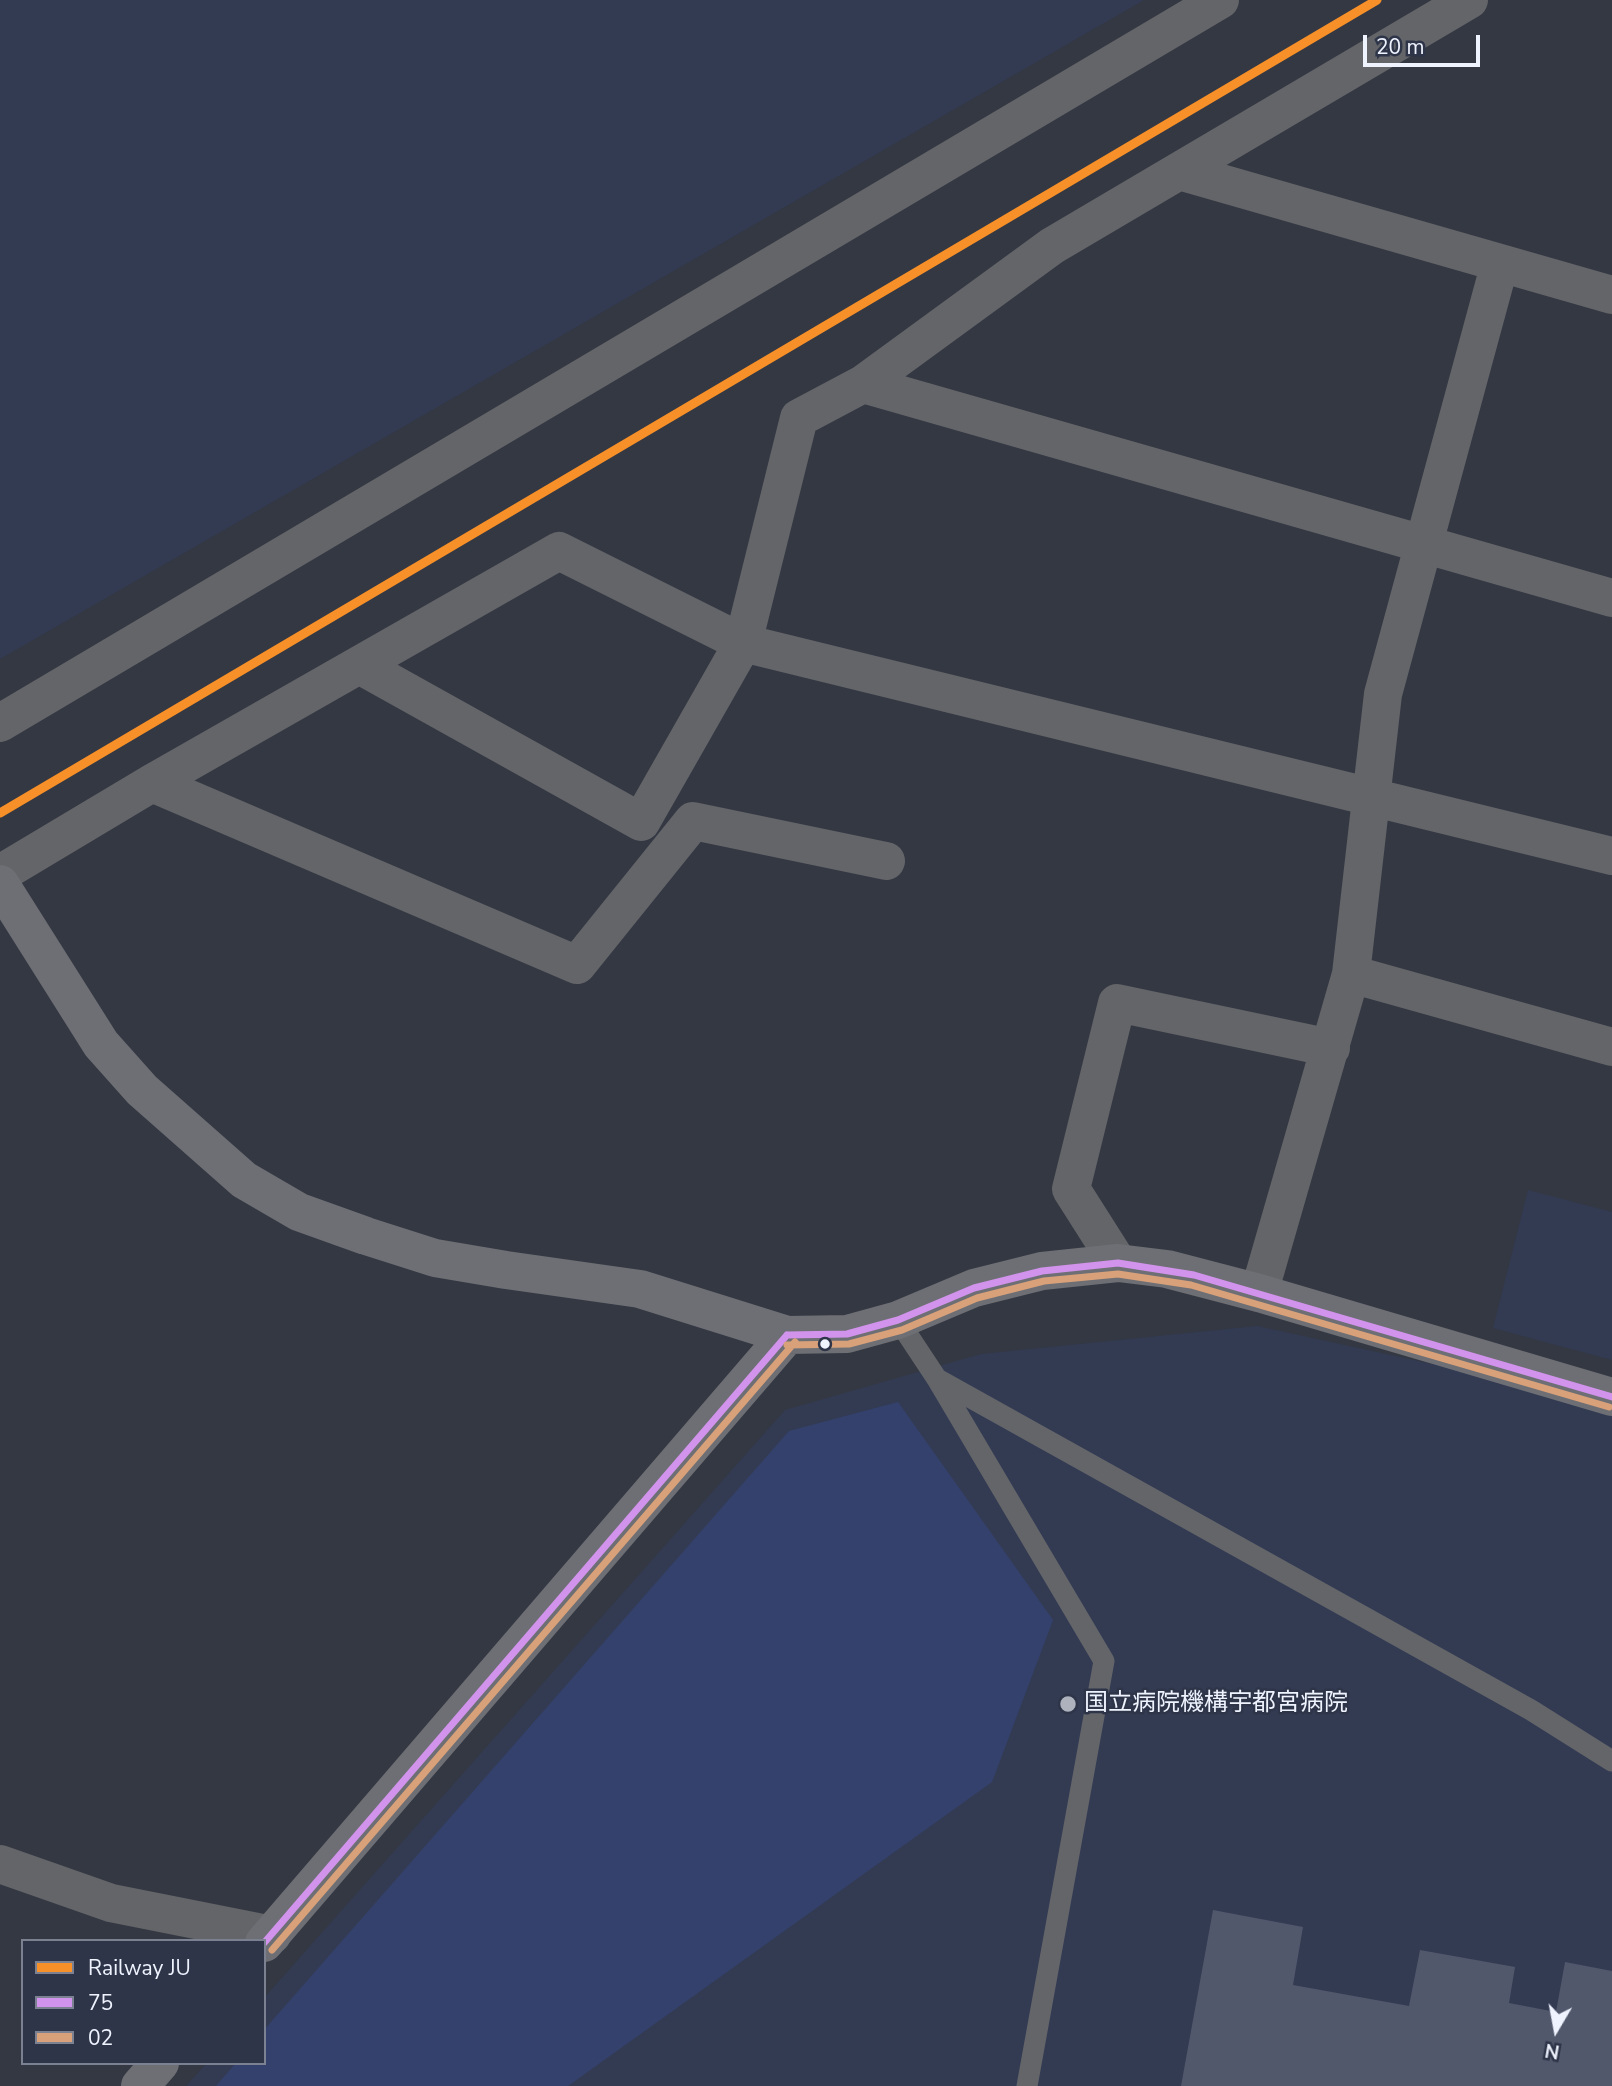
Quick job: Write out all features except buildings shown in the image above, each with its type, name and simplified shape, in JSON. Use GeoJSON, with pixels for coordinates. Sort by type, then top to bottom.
{"type":"FeatureCollection","features":[{"type":"Feature","properties":{"kind":"street"},"geometry":{"type":"LineString","coordinates":[[0,723],[1220,0]]}},
{"type":"Feature","properties":{"kind":"street"},"geometry":{"type":"LineString","coordinates":[[361,666],[641,821],[743,643],[799,418],[863,383],[1052,246],[1468,0]]}},
{"type":"Feature","properties":{"kind":"street"},"geometry":{"type":"LineString","coordinates":[[1178,171],[1612,295]]}},
{"type":"Feature","properties":{"kind":"street"},"geometry":{"type":"LineString","coordinates":[[1259,1293],[1351,974],[1383,694],[1500,263]]}},
{"type":"Feature","properties":{"kind":"street"},"geometry":{"type":"LineString","coordinates":[[863,383],[1612,597]]}},
{"type":"Feature","properties":{"kind":"street"},"geometry":{"type":"LineString","coordinates":[[0,874],[152,783],[559,551],[743,643],[1612,856]]}},
{"type":"Feature","properties":{"kind":"street"},"geometry":{"type":"LineString","coordinates":[[152,783],[577,965],[693,821],[886,861]]}},
{"type":"Feature","properties":{"kind":"street"},"geometry":{"type":"LineString","coordinates":[[0,884],[101,1044],[134,1081],[244,1180],[299,1212],[435,1258],[640,1289],[787,1335],[847,1334],[898,1320],[985,1285],[1042,1271],[1118,1263],[1167,1269],[1259,1293],[1612,1397]]}},
{"type":"Feature","properties":{"kind":"street"},"geometry":{"type":"LineString","coordinates":[[1351,974],[1612,1047]]}},
{"type":"Feature","properties":{"kind":"street"},"geometry":{"type":"LineString","coordinates":[[1118,1263],[1071,1189],[1116,1003],[1331,1048]]}},
{"type":"Feature","properties":{"kind":"street"},"geometry":{"type":"LineString","coordinates":[[0,1864],[111,1903],[268,1939],[787,1335]]}},
{"type":"Feature","properties":{"kind":"street"},"geometry":{"type":"LineString","coordinates":[[140,2086],[158,2065]]}},
{"type":"Feature","properties":{"kind":"lane"},"geometry":{"type":"LineString","coordinates":[[898,1320],[937,1379],[1104,1661],[1027,2086]]}},
{"type":"Feature","properties":{"kind":"lane"},"geometry":{"type":"LineString","coordinates":[[937,1379],[1531,1710],[1612,1761]]}},
{"type":"Feature","properties":{"kind":"shaded area"},"geometry":{"type":"Polygon","coordinates":[[[0,0],[1144,0],[0,659],[0,0]]]}},
{"type":"Feature","properties":{"kind":"shaded area"},"geometry":{"type":"Polygon","coordinates":[[[1528,1190],[1612,1212],[1612,1360],[1493,1328],[1528,1190]]]}},
{"type":"Feature","properties":{"kind":"shaded area","name":"国立病院機構宇都宮病院"},"geometry":{"type":"Polygon","coordinates":[[[1257,1326],[1612,1403],[1612,2086],[186,2086],[205,2065],[266,2065],[266,1996],[785,1410],[981,1354],[1257,1326]]]}},
{"type":"Feature","properties":{"kind":"shaded area"},"geometry":{"type":"Polygon","coordinates":[[[898,1402],[1053,1620],[992,1782],[568,2086],[216,2086],[234,2065],[266,2065],[266,2028],[789,1431],[898,1402]]]}},
{"type":"Feature","properties":{"kind":"rail line","name":"JU"},"geometry":{"type":"LineString","coordinates":[[0,813],[1377,0]]}},
{"type":"Feature","properties":{"kind":"transit line","name":"75"},"geometry":{"type":"LineString","coordinates":[[787,1335],[847,1334],[898,1320],[974,1288],[1042,1271],[1118,1263],[1194,1275],[1612,1397]]}},
{"type":"Feature","properties":{"kind":"transit line","name":"02"},"geometry":{"type":"LineString","coordinates":[[787,1345],[849,1344],[902,1330],[977,1298],[1044,1281],[1118,1274],[1191,1285],[1609,1407]]}},
{"type":"Feature","properties":{"kind":"transit line","name":"75"},"geometry":{"type":"LineString","coordinates":[[266,1941],[787,1335]]}},
{"type":"Feature","properties":{"kind":"transit line","name":"02"},"geometry":{"type":"LineString","coordinates":[[272,1950],[795,1342]]}},
{"type":"Feature","properties":{"kind":"place","name":"国立病院機構宇都宮病院"},"geometry":{"type":"Point","coordinates":[1068,1704]}}]}
